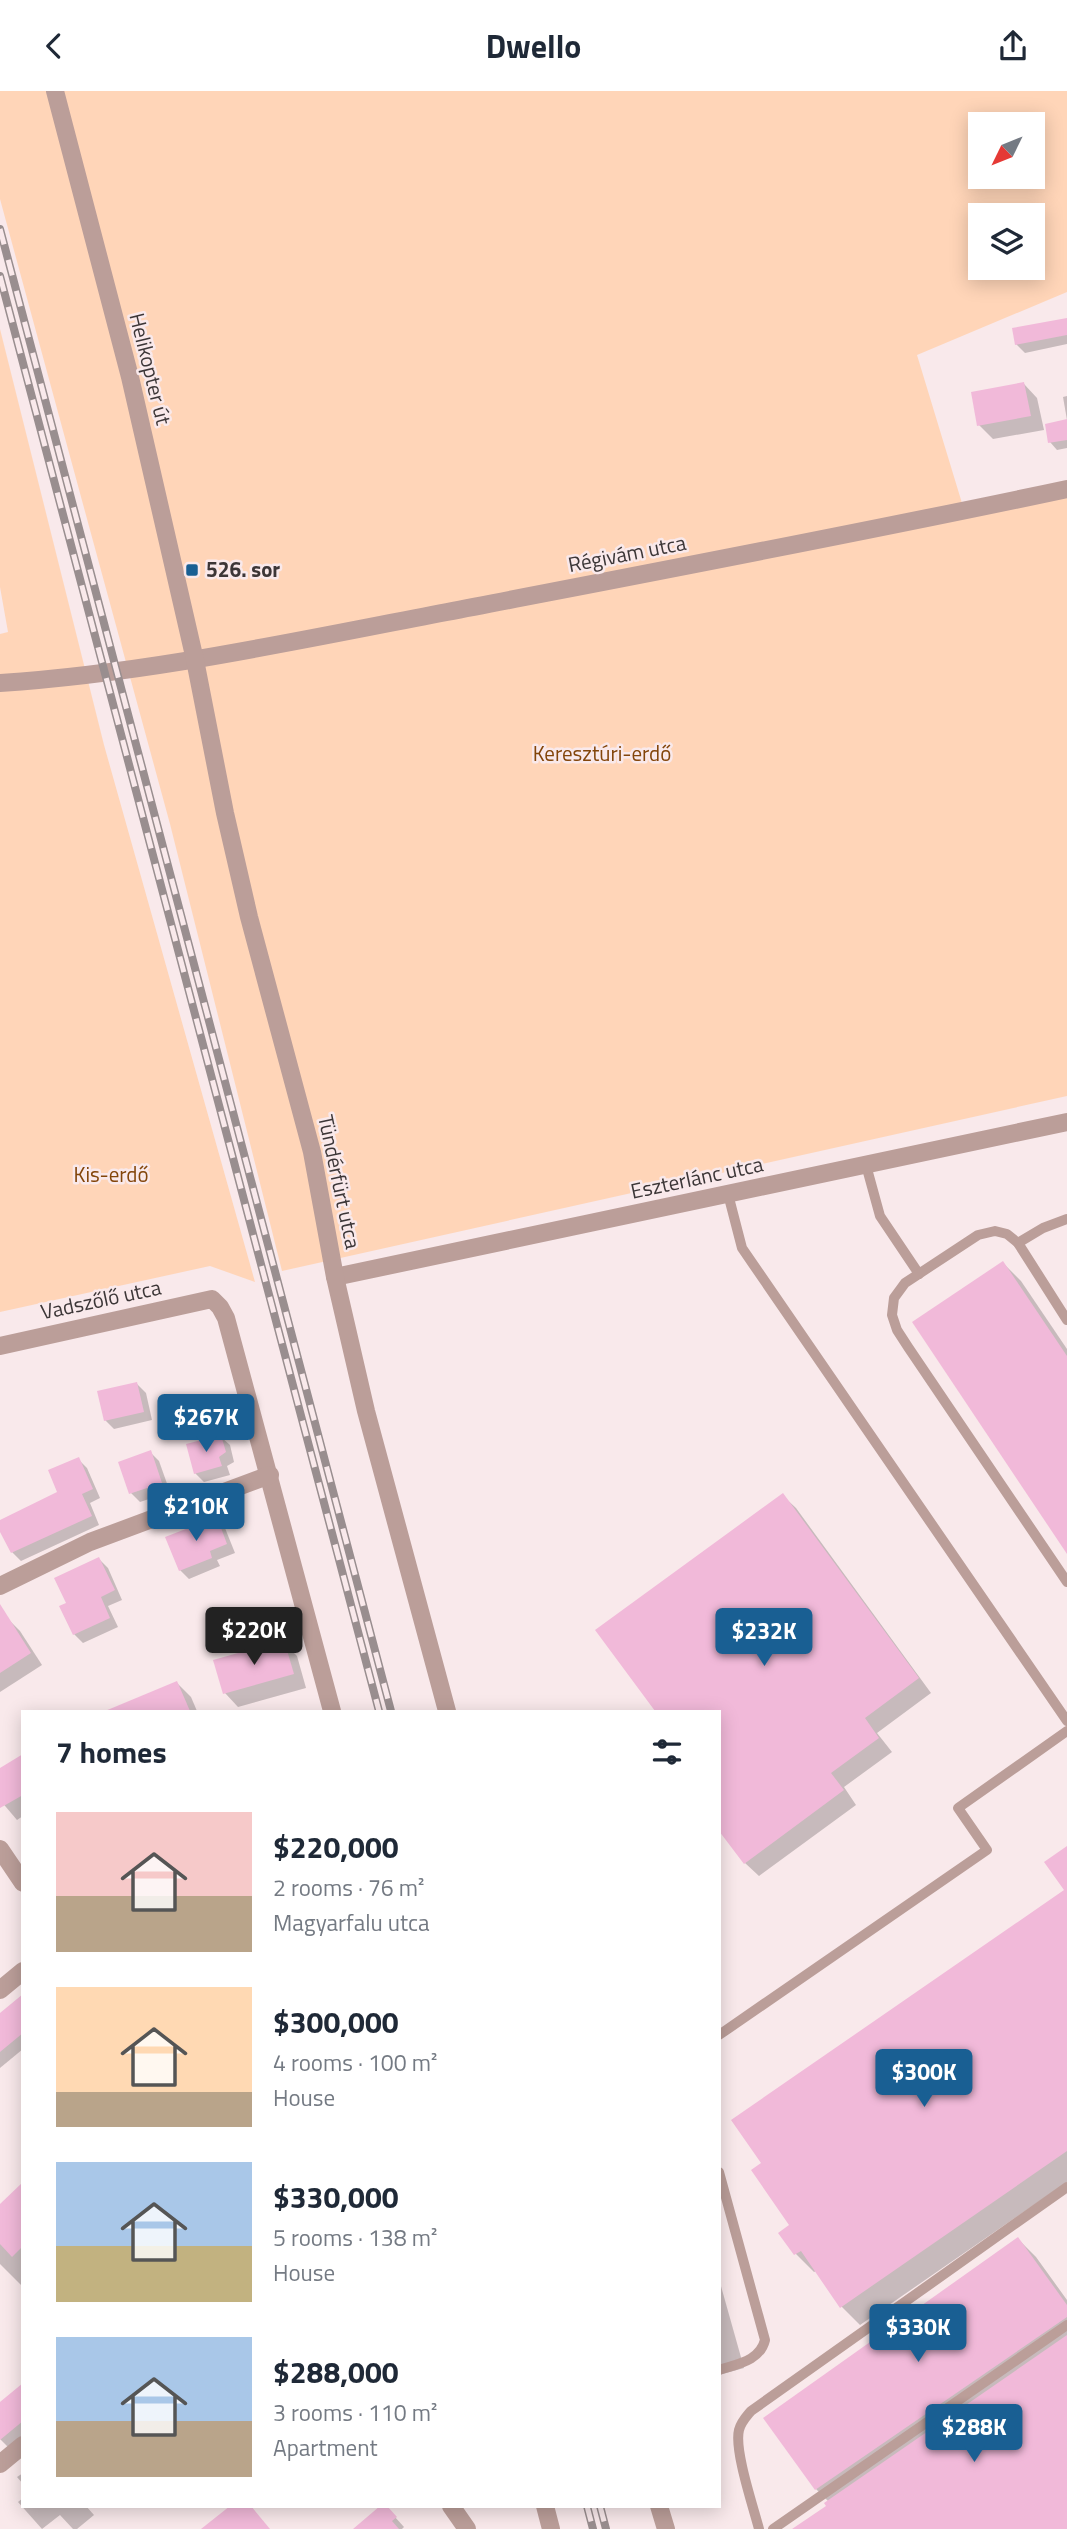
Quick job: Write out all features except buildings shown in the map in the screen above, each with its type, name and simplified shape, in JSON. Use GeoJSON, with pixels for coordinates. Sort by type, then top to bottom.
{"type":"FeatureCollection","features":[{"type":"Feature","properties":{"kind":"street","name":"Helikopter út"},"geometry":{"type":"LineString","coordinates":[[55,91],[130,377],[195,660]]}},
{"type":"Feature","properties":{"kind":"street","name":"Régivám utca"},"geometry":{"type":"LineString","coordinates":[[195,660],[843,536],[1067,489]]}},
{"type":"Feature","properties":{"kind":"street"},"geometry":{"type":"LineString","coordinates":[[0,683],[45,680],[195,660]]}},
{"type":"Feature","properties":{"kind":"street","name":"Tündérfürt utca"},"geometry":{"type":"LineString","coordinates":[[195,660],[225,813],[249,917],[312,1152],[335,1277],[366,1411],[447,1710]]}},
{"type":"Feature","properties":{"kind":"street","name":"Eszterlánc utca"},"geometry":{"type":"LineString","coordinates":[[335,1277],[1067,1122]]}},
{"type":"Feature","properties":{"kind":"street","name":"Vadszőlő utca"},"geometry":{"type":"LineString","coordinates":[[0,1346],[212,1299],[226,1318],[270,1475]]}},
{"type":"Feature","properties":{"kind":"street"},"geometry":{"type":"LineString","coordinates":[[0,1586],[90,1542],[270,1475],[332,1710]]}},
{"type":"Feature","properties":{"kind":"street"},"geometry":{"type":"LineString","coordinates":[[0,1849],[21,1880]]}},
{"type":"Feature","properties":{"kind":"street"},"geometry":{"type":"LineString","coordinates":[[0,1990],[21,1973]]}},
{"type":"Feature","properties":{"kind":"street"},"geometry":{"type":"LineString","coordinates":[[0,2464],[21,2447]]}},
{"type":"Feature","properties":{"kind":"street"},"geometry":{"type":"LineString","coordinates":[[453,2508],[467,2529]]}},
{"type":"Feature","properties":{"kind":"street"},"geometry":{"type":"LineString","coordinates":[[546,2508],[551,2529]]}},
{"type":"Feature","properties":{"kind":"street"},"geometry":{"type":"LineString","coordinates":[[660,2508],[666,2529]]}},
{"type":"Feature","properties":{"kind":"lane"},"geometry":{"type":"LineString","coordinates":[[866,1165],[880,1216],[919,1274]]}},
{"type":"Feature","properties":{"kind":"lane"},"geometry":{"type":"LineString","coordinates":[[728,1195],[741,1248],[1067,1721]]}},
{"type":"Feature","properties":{"kind":"lane"},"geometry":{"type":"LineString","coordinates":[[1017,1243],[1043,1227],[1067,1219]]}},
{"type":"Feature","properties":{"kind":"lane"},"geometry":{"type":"LineString","coordinates":[[1067,1320],[1017,1243],[1007,1234],[995,1231],[978,1235],[905,1283],[894,1298],[892,1315],[897,1330],[1067,1582]]}},
{"type":"Feature","properties":{"kind":"lane"},"geometry":{"type":"LineString","coordinates":[[721,2034],[987,1850],[958,1808],[1067,1731]]}},
{"type":"Feature","properties":{"kind":"lane"},"geometry":{"type":"LineString","coordinates":[[721,2179],[765,2340],[757,2355],[721,2369]]}},
{"type":"Feature","properties":{"kind":"lane"},"geometry":{"type":"LineString","coordinates":[[759,2529],[739,2450],[738,2433],[751,2411],[1067,2187]]}},
{"type":"Feature","properties":{"kind":"lane"},"geometry":{"type":"LineString","coordinates":[[773,2529],[1067,2325]]}},
{"type":"Feature","properties":{"kind":"green space","name":"Keresztúri-erdő"},"geometry":{"type":"Polygon","coordinates":[[[0,91],[1067,91],[1067,292],[917,355],[965,513],[1067,494],[1067,1096],[282,1271],[170,824],[0,199],[0,91]]]}},
{"type":"Feature","properties":{"kind":"green space","name":"Kis-erdő"},"geometry":{"type":"Polygon","coordinates":[[[0,329],[104,745],[255,1282],[210,1266],[0,1312],[0,634],[8,632],[0,587],[0,329]]]}},
{"type":"Feature","properties":{"kind":"railway"},"geometry":{"type":"LineString","coordinates":[[0,229],[391,1710]]}},
{"type":"Feature","properties":{"kind":"railway"},"geometry":{"type":"LineString","coordinates":[[0,276],[379,1710]]}},
{"type":"Feature","properties":{"kind":"railway"},"geometry":{"type":"LineString","coordinates":[[588,2508],[593,2529]]}},
{"type":"Feature","properties":{"kind":"railway"},"geometry":{"type":"LineString","coordinates":[[601,2508],[606,2529]]}},
{"type":"Feature","properties":{"kind":"place","name":"526. sor"},"geometry":{"type":"Point","coordinates":[192,570]}}]}
